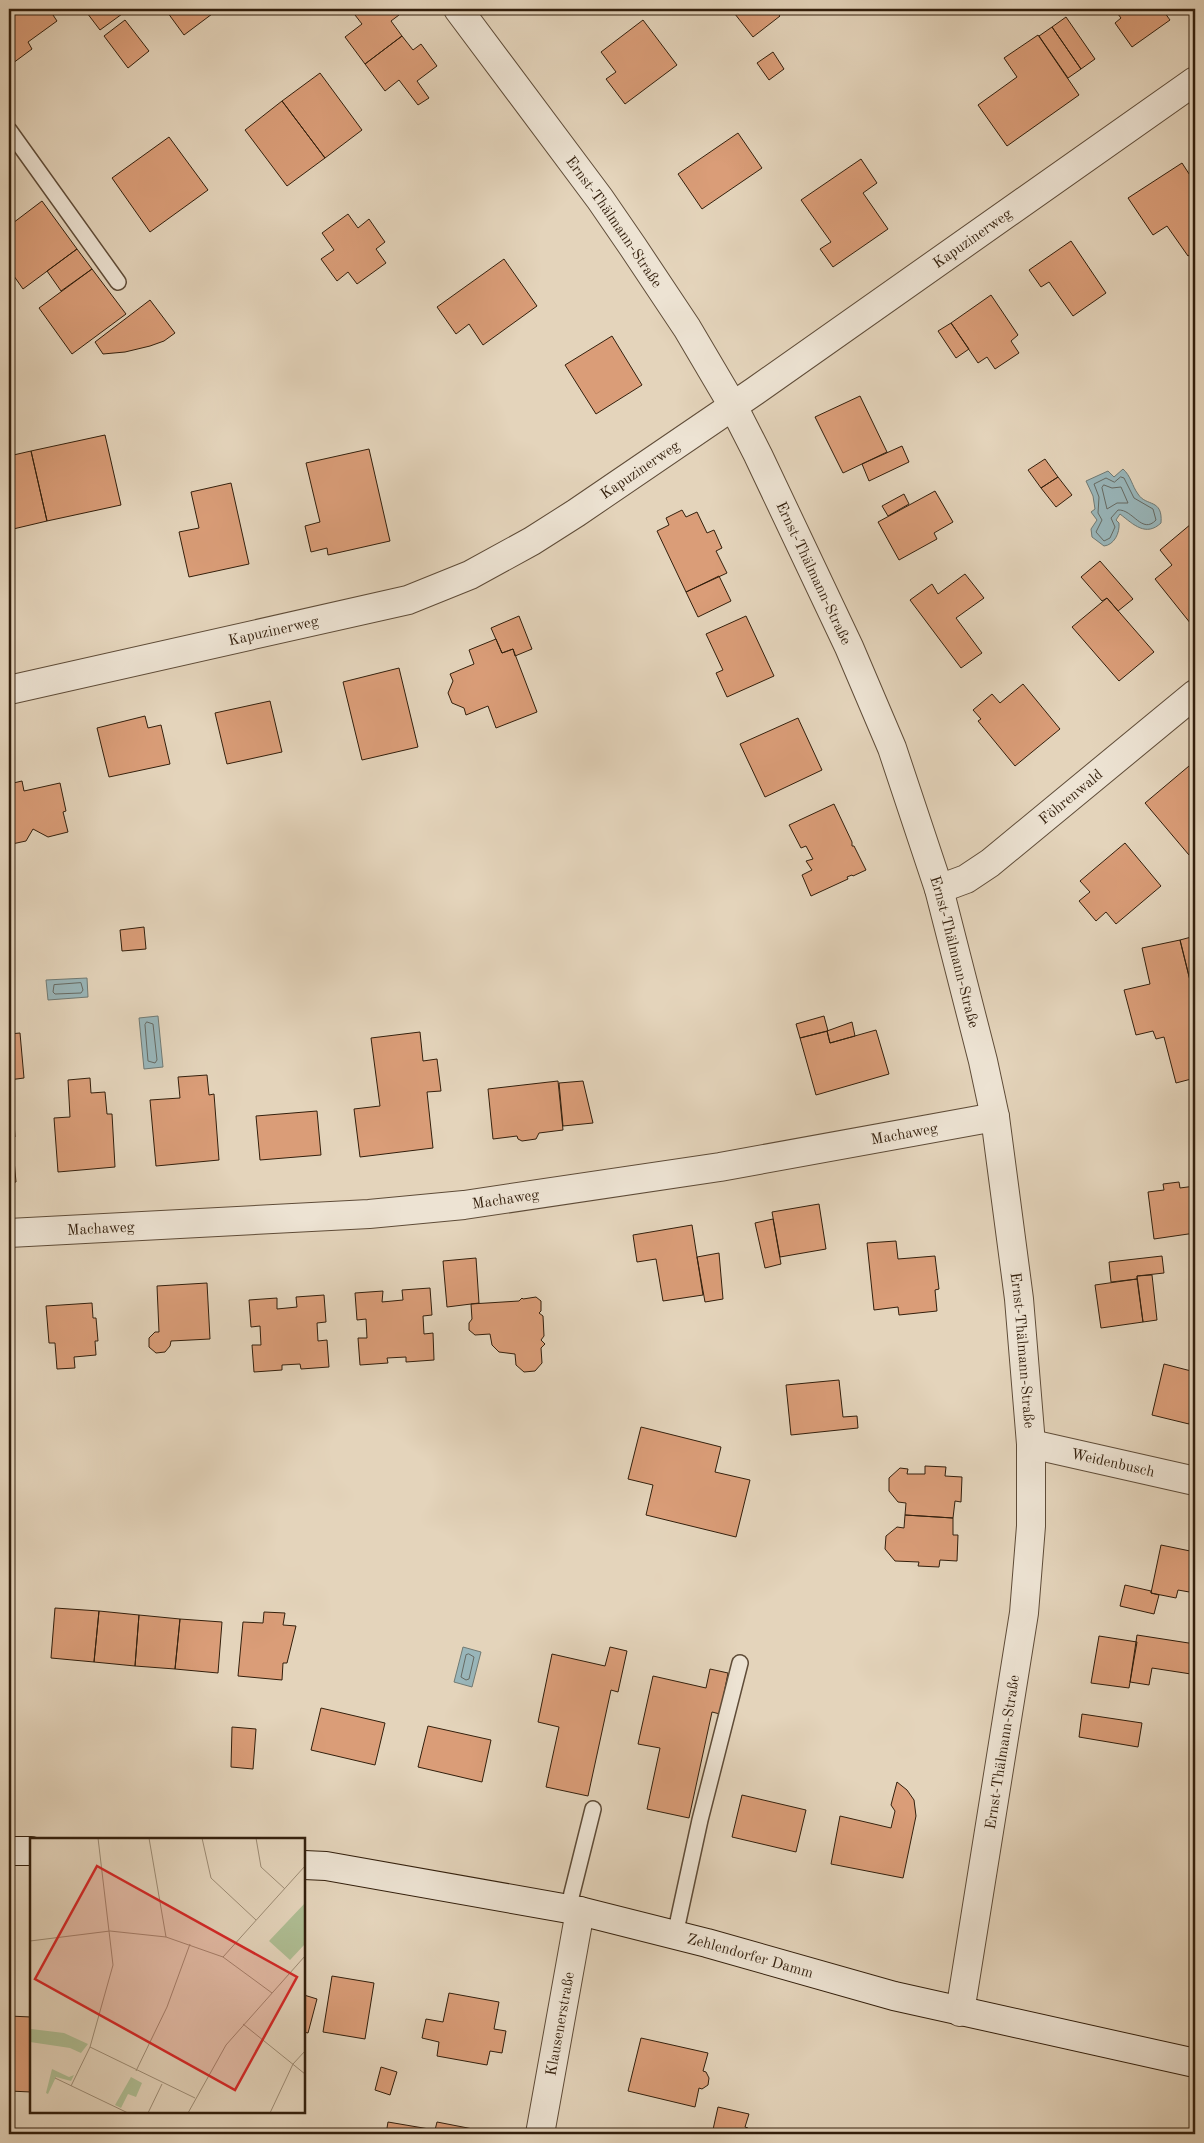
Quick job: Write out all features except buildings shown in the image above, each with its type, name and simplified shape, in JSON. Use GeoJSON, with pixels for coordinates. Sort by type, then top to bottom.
{"type":"FeatureCollection","features":[{"type":"Feature","properties":{"kind":"street","name":"Ernst-Thälmann-Straße"},"geometry":{"type":"LineString","coordinates":[[458,9],[611,215],[687,328],[733,406],[852,655],[892,748],[939,889],[983,1061],[995,1117],[1019,1299],[1031,1444],[1031,1526],[1024,1613],[960,2012]]}},
{"type":"Feature","properties":{"kind":"street","name":"Kapuzinerweg"},"geometry":{"type":"LineString","coordinates":[[9,690],[408,600],[470,575],[532,542],[733,406],[1195,81]]}},
{"type":"Feature","properties":{"kind":"street","name":"Föhrenwald"},"geometry":{"type":"LineString","coordinates":[[939,889],[966,878],[990,863],[1195,694]]}},
{"type":"Feature","properties":{"kind":"street","name":"Machaweg"},"geometry":{"type":"LineString","coordinates":[[9,1233],[369,1214],[464,1205],[720,1167],[995,1117]]}},
{"type":"Feature","properties":{"kind":"street","name":"Weidenbusch"},"geometry":{"type":"LineString","coordinates":[[1031,1444],[1195,1481]]}},
{"type":"Feature","properties":{"kind":"street"},"geometry":{"type":"LineString","coordinates":[[9,1851],[30,1851]]}},
{"type":"Feature","properties":{"kind":"street","name":"Zehlendorfer Damm"},"geometry":{"type":"LineString","coordinates":[[305,1865],[326,1866],[574,1910],[675,1935],[878,1992],[960,2012],[1195,2063]]}},
{"type":"Feature","properties":{"kind":"street","name":"Klausenerstraße"},"geometry":{"type":"LineString","coordinates":[[540,2134],[574,1910]]}},
{"type":"Feature","properties":{"kind":"lane"},"geometry":{"type":"LineString","coordinates":[[9,130],[118,282]]}},
{"type":"Feature","properties":{"kind":"lane"},"geometry":{"type":"LineString","coordinates":[[675,1935],[700,1820],[740,1662]]}},
{"type":"Feature","properties":{"kind":"lane"},"geometry":{"type":"LineString","coordinates":[[574,1910],[592,1809]]}},
{"type":"Feature","properties":{"kind":"water"},"geometry":{"type":"Polygon","coordinates":[[[1123,469],[1141,498],[1157,506],[1161,515],[1161,523],[1150,529],[1140,528],[1120,514],[1116,520],[1119,523],[1119,527],[1116,538],[1104,546],[1092,537],[1091,529],[1097,520],[1091,512],[1095,509],[1093,496],[1086,481],[1108,471],[1114,477],[1123,469]]]}},
{"type":"Feature","properties":{"kind":"water"},"geometry":{"type":"Polygon","coordinates":[[[87,978],[88,997],[48,1000],[46,980],[87,978]]]}},
{"type":"Feature","properties":{"kind":"water"},"geometry":{"type":"Polygon","coordinates":[[[158,1016],[163,1067],[144,1069],[139,1018],[158,1016]]]}},
{"type":"Feature","properties":{"kind":"water"},"geometry":{"type":"Polygon","coordinates":[[[463,1647],[481,1652],[472,1687],[454,1682],[463,1647]]]}}]}
